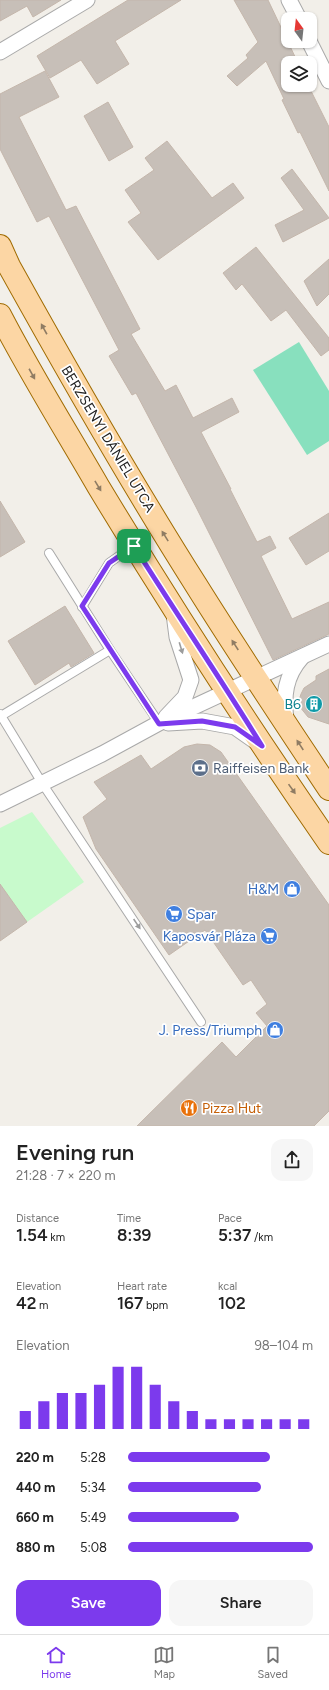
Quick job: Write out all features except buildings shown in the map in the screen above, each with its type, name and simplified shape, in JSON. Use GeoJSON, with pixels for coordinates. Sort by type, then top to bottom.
{"type":"FeatureCollection","features":[{"type":"Feature","properties":{"kind":"main road","name":"BERZSENYI DÁNIEL UTCA"},"geometry":{"type":"LineString","coordinates":[[0,246],[9,266],[76,387],[136,489],[196,586],[329,789]]}},
{"type":"Feature","properties":{"kind":"main road"},"geometry":{"type":"LineString","coordinates":[[0,315],[41,390],[134,546],[262,746],[329,843]]}},
{"type":"Feature","properties":{"kind":"street"},"geometry":{"type":"LineString","coordinates":[[0,52],[87,0]]}},
{"type":"Feature","properties":{"kind":"street"},"geometry":{"type":"LineString","coordinates":[[289,0],[295,12]]}},
{"type":"Feature","properties":{"kind":"street"},"geometry":{"type":"LineString","coordinates":[[312,48],[329,81]]}},
{"type":"Feature","properties":{"kind":"street"},"geometry":{"type":"LineString","coordinates":[[159,724],[185,697],[191,680],[177,637],[174,610]]}},
{"type":"Feature","properties":{"kind":"street"},"geometry":{"type":"LineString","coordinates":[[0,804],[159,724],[329,644]]}},
{"type":"Feature","properties":{"kind":"street"},"geometry":{"type":"LineString","coordinates":[[286,724],[284,692],[295,665],[303,656]]}},
{"type":"Feature","properties":{"kind":"street"},"geometry":{"type":"LineString","coordinates":[[159,724],[202,721],[235,727],[262,746]]}},
{"type":"Feature","properties":{"kind":"lane"},"geometry":{"type":"LineString","coordinates":[[82,606],[109,563],[134,546]]}},
{"type":"Feature","properties":{"kind":"lane"},"geometry":{"type":"LineString","coordinates":[[49,553],[159,724]]}},
{"type":"Feature","properties":{"kind":"lane"},"geometry":{"type":"LineString","coordinates":[[110,650],[1,715],[42,783],[116,891],[201,1022]]}},
{"type":"Feature","properties":{"kind":"green space"},"geometry":{"type":"Polygon","coordinates":[[[299,342],[329,391],[329,441],[307,455],[253,370],[299,342]]]}},
{"type":"Feature","properties":{"kind":"green space"},"geometry":{"type":"Polygon","coordinates":[[[32,812],[84,882],[27,922],[0,884],[0,828],[32,812]]]}},
{"type":"Feature","properties":{"kind":"place","name":"B6"},"geometry":{"type":"Point","coordinates":[314,704]}},
{"type":"Feature","properties":{"kind":"place","name":"Raiffeisen Bank"},"geometry":{"type":"Point","coordinates":[200,768]}},
{"type":"Feature","properties":{"kind":"place","name":"H&M"},"geometry":{"type":"Point","coordinates":[292,889]}},
{"type":"Feature","properties":{"kind":"place","name":"Spar"},"geometry":{"type":"Point","coordinates":[174,914]}},
{"type":"Feature","properties":{"kind":"place","name":"Kaposvár Pláza"},"geometry":{"type":"Point","coordinates":[269,936]}},
{"type":"Feature","properties":{"kind":"place","name":"J. Press/Triumph"},"geometry":{"type":"Point","coordinates":[275,1030]}},
{"type":"Feature","properties":{"kind":"place","name":"Pizza Hut"},"geometry":{"type":"Point","coordinates":[189,1108]}},
{"type":"Feature","properties":{"kind":"route"},"geometry":{"type":"LineString","coordinates":[[134,546],[262,746],[235,727],[202,721],[159,724],[110,650],[82,606],[109,563],[134,546]]}}]}
